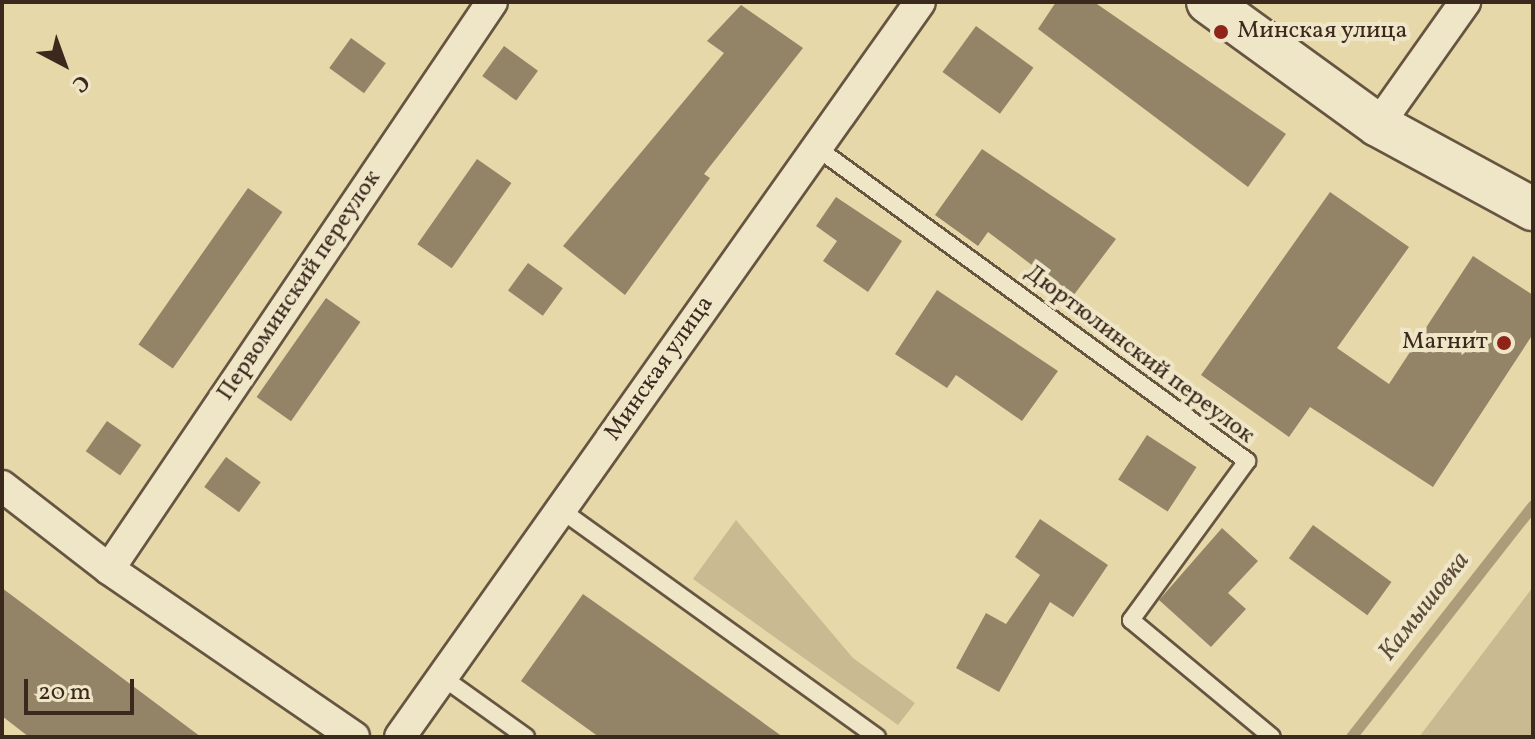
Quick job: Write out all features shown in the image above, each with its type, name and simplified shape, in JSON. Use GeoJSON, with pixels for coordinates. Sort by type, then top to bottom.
{"type":"FeatureCollection","features":[{"type":"Feature","properties":{"kind":"main road"},"geometry":{"type":"LineString","coordinates":[[1208,2],[1378,125],[1533,209]]}},
{"type":"Feature","properties":{"kind":"street","name":"Первоминский переулок"},"geometry":{"type":"LineString","coordinates":[[109,569],[492,2]]}},
{"type":"Feature","properties":{"kind":"street","name":"Минская улица"},"geometry":{"type":"LineString","coordinates":[[400,737],[920,2]]}},
{"type":"Feature","properties":{"kind":"street"},"geometry":{"type":"LineString","coordinates":[[1378,125],[1465,2]]}},
{"type":"Feature","properties":{"kind":"street"},"geometry":{"type":"LineString","coordinates":[[2,486],[109,569],[354,737]]}},
{"type":"Feature","properties":{"kind":"lane","name":"Дюртюлинский переулок"},"geometry":{"type":"LineString","coordinates":[[817,148],[1247,461],[1131,620],[1272,737]]}},
{"type":"Feature","properties":{"kind":"lane"},"geometry":{"type":"LineString","coordinates":[[561,510],[877,737]]}},
{"type":"Feature","properties":{"kind":"lane"},"geometry":{"type":"LineString","coordinates":[[442,677],[526,737]]}},
{"type":"Feature","properties":{"kind":"shaded area"},"geometry":{"type":"Polygon","coordinates":[[[736,520],[853,658],[915,703],[898,725],[693,579],[736,520]]]}},
{"type":"Feature","properties":{"kind":"shaded area"},"geometry":{"type":"Polygon","coordinates":[[[1533,587],[1533,737],[1419,737],[1533,587]]]}},
{"type":"Feature","properties":{"kind":"building"},"geometry":{"type":"Polygon","coordinates":[[[1056,2],[1094,2],[1286,134],[1248,187],[1038,29],[1056,2]]]}},
{"type":"Feature","properties":{"kind":"building"},"geometry":{"type":"Polygon","coordinates":[[[741,5],[803,48],[704,174],[710,178],[625,295],[563,246],[724,53],[707,41],[741,5]]]}},
{"type":"Feature","properties":{"kind":"building"},"geometry":{"type":"Polygon","coordinates":[[[976,26],[1033,68],[1000,114],[942,72],[976,26]]]}},
{"type":"Feature","properties":{"kind":"building"},"geometry":{"type":"Polygon","coordinates":[[[351,38],[386,63],[364,93],[329,68],[351,38]]]}},
{"type":"Feature","properties":{"kind":"building"},"geometry":{"type":"Polygon","coordinates":[[[504,46],[538,71],[516,101],[482,76],[504,46]]]}},
{"type":"Feature","properties":{"kind":"building"},"geometry":{"type":"Polygon","coordinates":[[[982,149],[1116,239],[1073,296],[988,232],[978,246],[935,215],[982,149]]]}},
{"type":"Feature","properties":{"kind":"building"},"geometry":{"type":"Polygon","coordinates":[[[477,159],[511,183],[452,268],[417,244],[477,159]]]}},
{"type":"Feature","properties":{"kind":"building"},"geometry":{"type":"Polygon","coordinates":[[[248,188],[282,212],[173,369],[138,344],[248,188]]]}},
{"type":"Feature","properties":{"kind":"building"},"geometry":{"type":"Polygon","coordinates":[[[1330,192],[1409,247],[1337,348],[1389,384],[1473,256],[1533,295],[1533,334],[1433,487],[1310,407],[1289,437],[1201,375],[1330,192]]]}},
{"type":"Feature","properties":{"kind":"building"},"geometry":{"type":"Polygon","coordinates":[[[836,197],[902,241],[868,292],[823,261],[837,241],[816,226],[836,197]]]}},
{"type":"Feature","properties":{"kind":"building"},"geometry":{"type":"Polygon","coordinates":[[[528,263],[563,288],[543,316],[508,291],[528,263]]]}},
{"type":"Feature","properties":{"kind":"building"},"geometry":{"type":"Polygon","coordinates":[[[937,290],[1058,371],[1022,421],[956,375],[947,388],[895,354],[937,290]]]}},
{"type":"Feature","properties":{"kind":"building"},"geometry":{"type":"Polygon","coordinates":[[[326,298],[360,322],[291,421],[257,397],[326,298]]]}},
{"type":"Feature","properties":{"kind":"building"},"geometry":{"type":"Polygon","coordinates":[[[107,421],[141,445],[120,475],[86,451],[107,421]]]}},
{"type":"Feature","properties":{"kind":"building"},"geometry":{"type":"Polygon","coordinates":[[[1147,435],[1196,467],[1168,512],[1118,479],[1147,435]]]}},
{"type":"Feature","properties":{"kind":"building"},"geometry":{"type":"Polygon","coordinates":[[[226,457],[261,482],[239,512],[204,487],[226,457]]]}},
{"type":"Feature","properties":{"kind":"building"},"geometry":{"type":"Polygon","coordinates":[[[1040,519],[1108,565],[1073,617],[1050,602],[999,692],[956,668],[986,613],[1006,624],[1040,575],[1015,557],[1040,519]]]}},
{"type":"Feature","properties":{"kind":"building"},"geometry":{"type":"Polygon","coordinates":[[[1313,525],[1391,582],[1367,615],[1289,558],[1313,525]]]}},
{"type":"Feature","properties":{"kind":"building"},"geometry":{"type":"Polygon","coordinates":[[[1222,528],[1258,561],[1228,593],[1246,609],[1211,647],[1159,600],[1222,528]]]}},
{"type":"Feature","properties":{"kind":"building"},"geometry":{"type":"Polygon","coordinates":[[[2,588],[201,737],[29,737],[2,716],[2,588]]]}},
{"type":"Feature","properties":{"kind":"building"},"geometry":{"type":"Polygon","coordinates":[[[583,594],[783,737],[599,737],[521,681],[583,594]]]}},
{"type":"Feature","properties":{"kind":"waterway","name":"Камышовка"},"geometry":{"type":"LineString","coordinates":[[1351,737],[1533,505]]}},
{"type":"Feature","properties":{"kind":"place","name":"Минская улица"},"geometry":{"type":"Point","coordinates":[1221,32]}},
{"type":"Feature","properties":{"kind":"place","name":"Магнит"},"geometry":{"type":"Point","coordinates":[1504,343]}}]}
